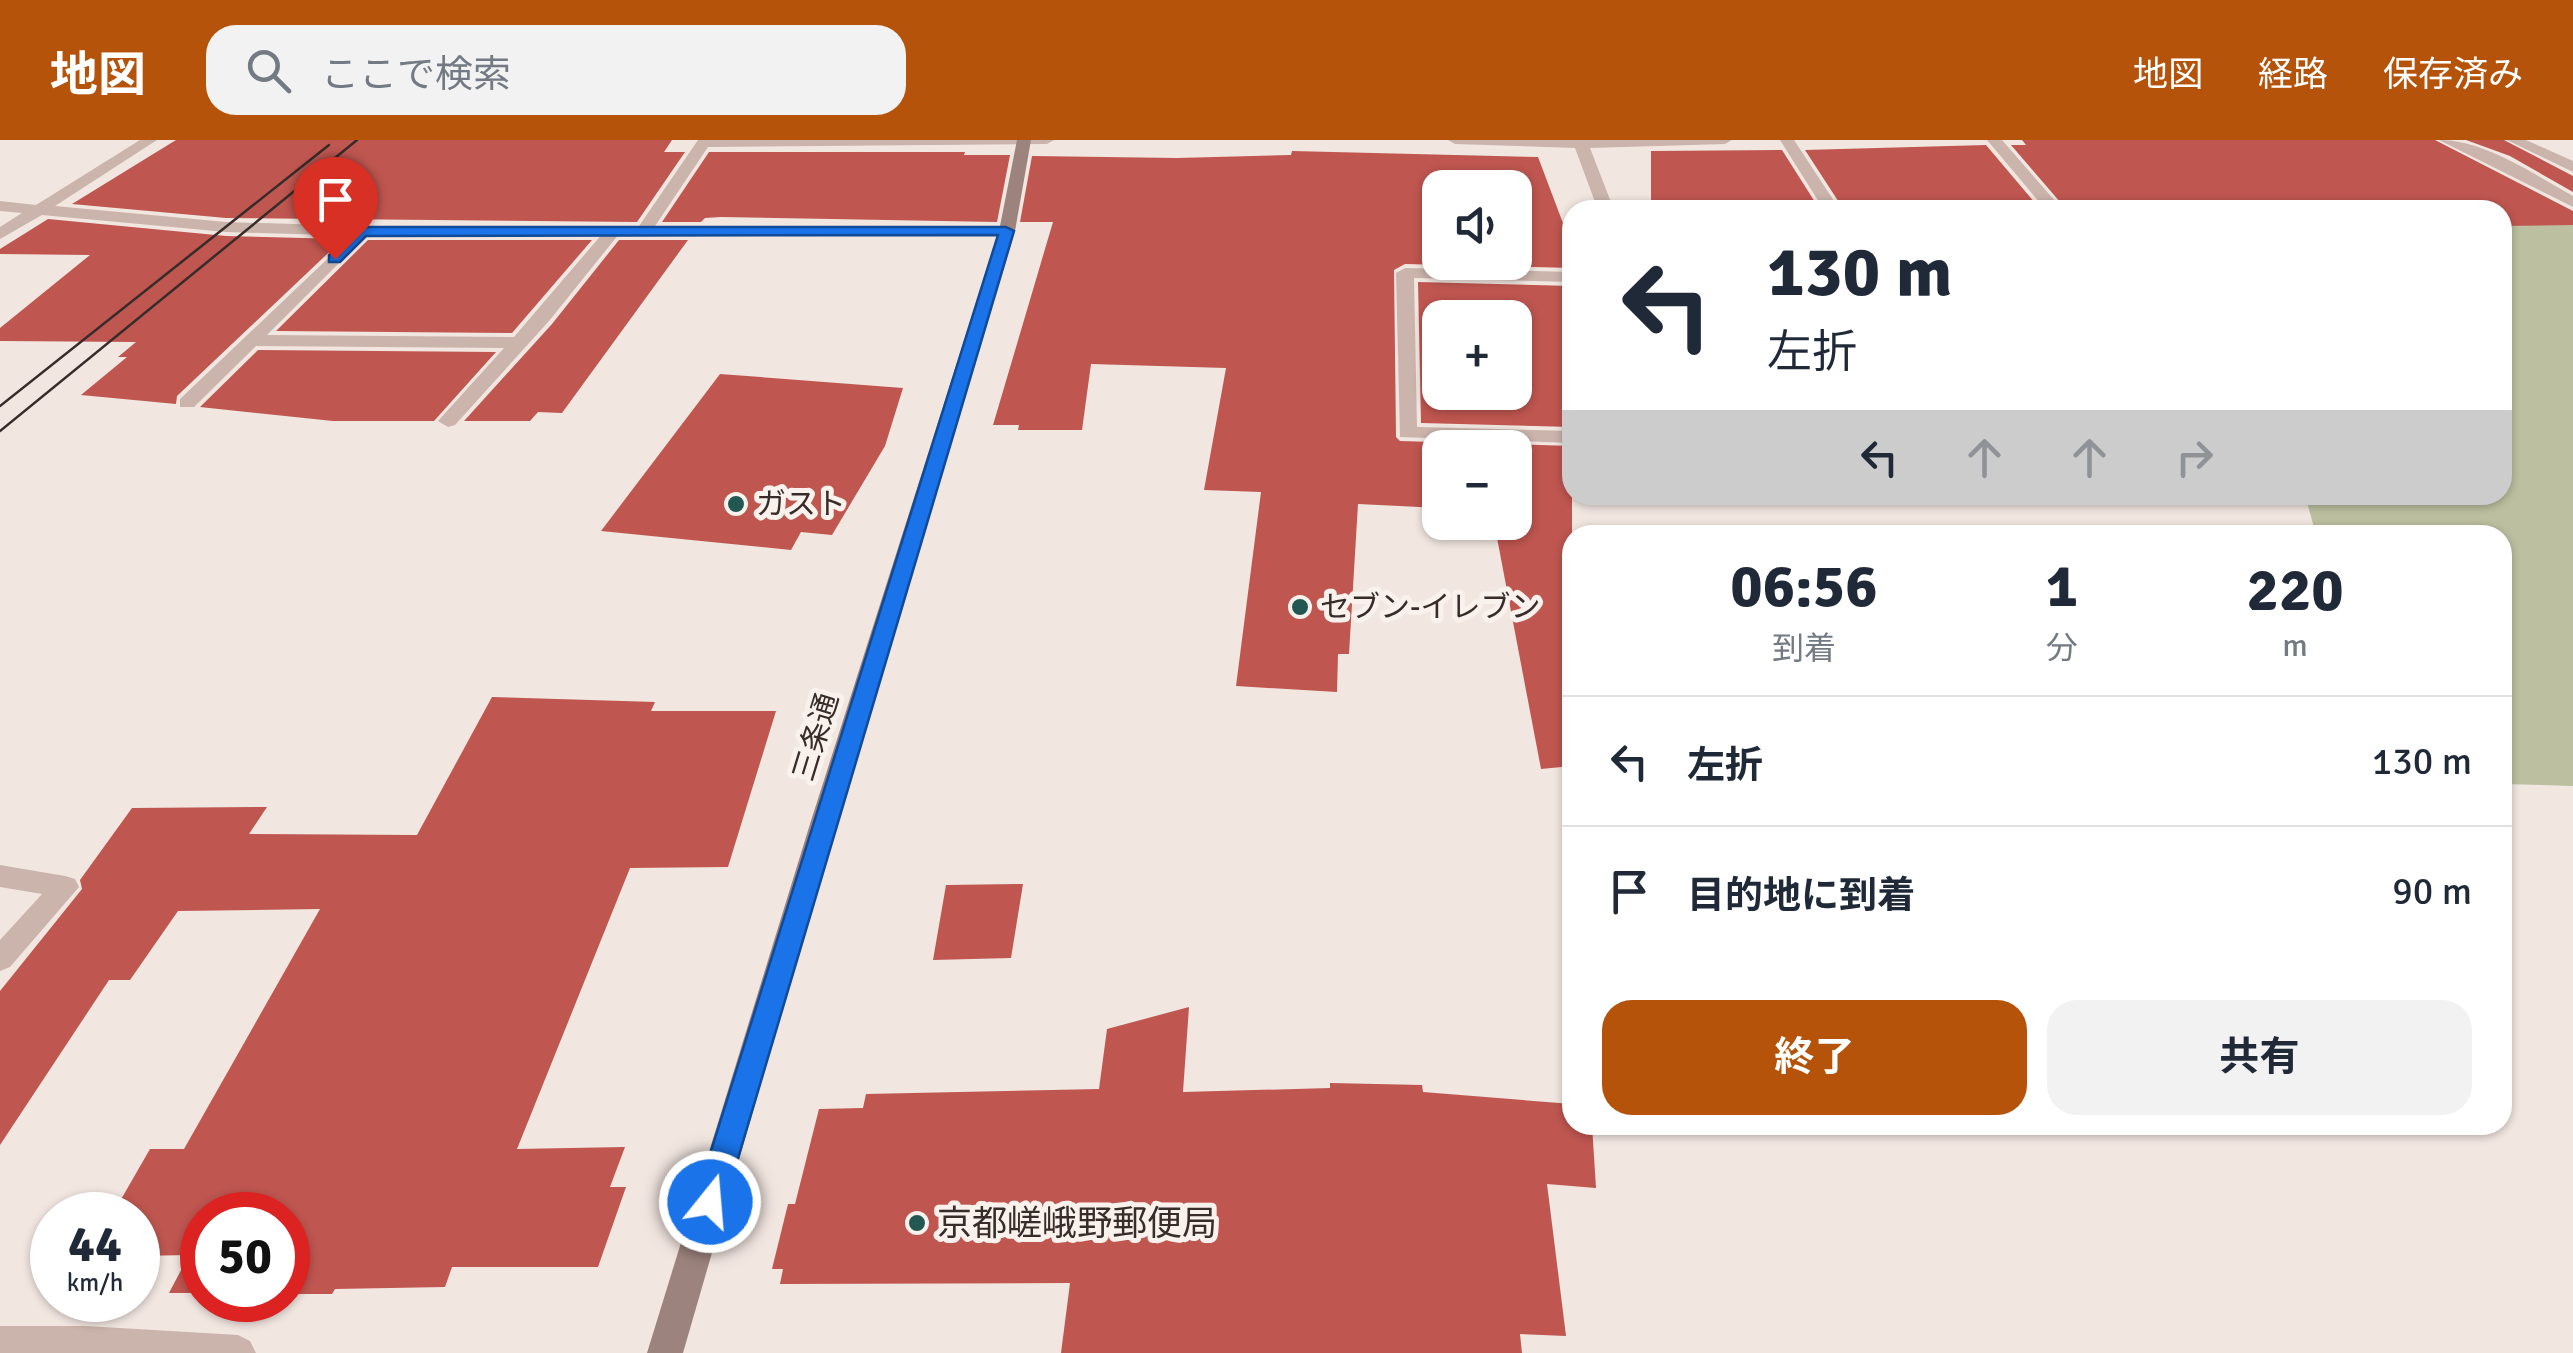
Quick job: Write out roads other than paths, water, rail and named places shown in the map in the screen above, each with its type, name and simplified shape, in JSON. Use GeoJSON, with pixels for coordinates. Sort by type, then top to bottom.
{"type":"FeatureCollection","features":[{"type":"Feature","properties":{"kind":"main road","name":"三条通"},"geometry":{"type":"LineString","coordinates":[[665,1353],[1006,231],[1024,140]]}},
{"type":"Feature","properties":{"kind":"street"},"geometry":{"type":"LineString","coordinates":[[0,234],[150,140]]}},
{"type":"Feature","properties":{"kind":"street"},"geometry":{"type":"LineString","coordinates":[[645,230],[703,142],[1047,140]]}},
{"type":"Feature","properties":{"kind":"street"},"geometry":{"type":"LineString","coordinates":[[1455,140],[1582,144],[1725,140]]}},
{"type":"Feature","properties":{"kind":"street"},"geometry":{"type":"LineString","coordinates":[[1787,140],[1826,200]]}},
{"type":"Feature","properties":{"kind":"street"},"geometry":{"type":"LineString","coordinates":[[1994,140],[2046,200]]}},
{"type":"Feature","properties":{"kind":"street"},"geometry":{"type":"LineString","coordinates":[[2446,140],[2573,202]]}},
{"type":"Feature","properties":{"kind":"street"},"geometry":{"type":"LineString","coordinates":[[2514,140],[2567,164]]}},
{"type":"Feature","properties":{"kind":"street"},"geometry":{"type":"LineString","coordinates":[[1582,144],[1602,200]]}},
{"type":"Feature","properties":{"kind":"street"},"geometry":{"type":"LineString","coordinates":[[2508,167],[2567,164]]}},
{"type":"Feature","properties":{"kind":"street"},"geometry":{"type":"LineString","coordinates":[[0,206],[226,227],[362,232],[1006,231]]}},
{"type":"Feature","properties":{"kind":"street"},"geometry":{"type":"LineString","coordinates":[[448,420],[520,343],[615,229]]}},
{"type":"Feature","properties":{"kind":"street"},"geometry":{"type":"LineString","coordinates":[[187,403],[362,232]]}},
{"type":"Feature","properties":{"kind":"street"},"geometry":{"type":"LineString","coordinates":[[1562,278],[1405,273],[1407,433],[1562,437]]}},
{"type":"Feature","properties":{"kind":"street"},"geometry":{"type":"LineString","coordinates":[[252,340],[520,343]]}},
{"type":"Feature","properties":{"kind":"street"},"geometry":{"type":"LineString","coordinates":[[0,876],[65,887],[0,959]]}},
{"type":"Feature","properties":{"kind":"street"},"geometry":{"type":"LineString","coordinates":[[0,1344],[86,1343],[238,1353]]}},
{"type":"Feature","properties":{"kind":"tram line"},"geometry":{"type":"LineString","coordinates":[[0,431],[357,140]]}},
{"type":"Feature","properties":{"kind":"tram line"},"geometry":{"type":"LineString","coordinates":[[0,406],[329,145]]}},
{"type":"Feature","properties":{"kind":"place","name":"ガスト"},"geometry":{"type":"Point","coordinates":[736,504]}},
{"type":"Feature","properties":{"kind":"place","name":"セブン-イレブン"},"geometry":{"type":"Point","coordinates":[1300,607]}},
{"type":"Feature","properties":{"kind":"place","name":"京都嵯峨野郵便局"},"geometry":{"type":"Point","coordinates":[917,1223]}}]}
